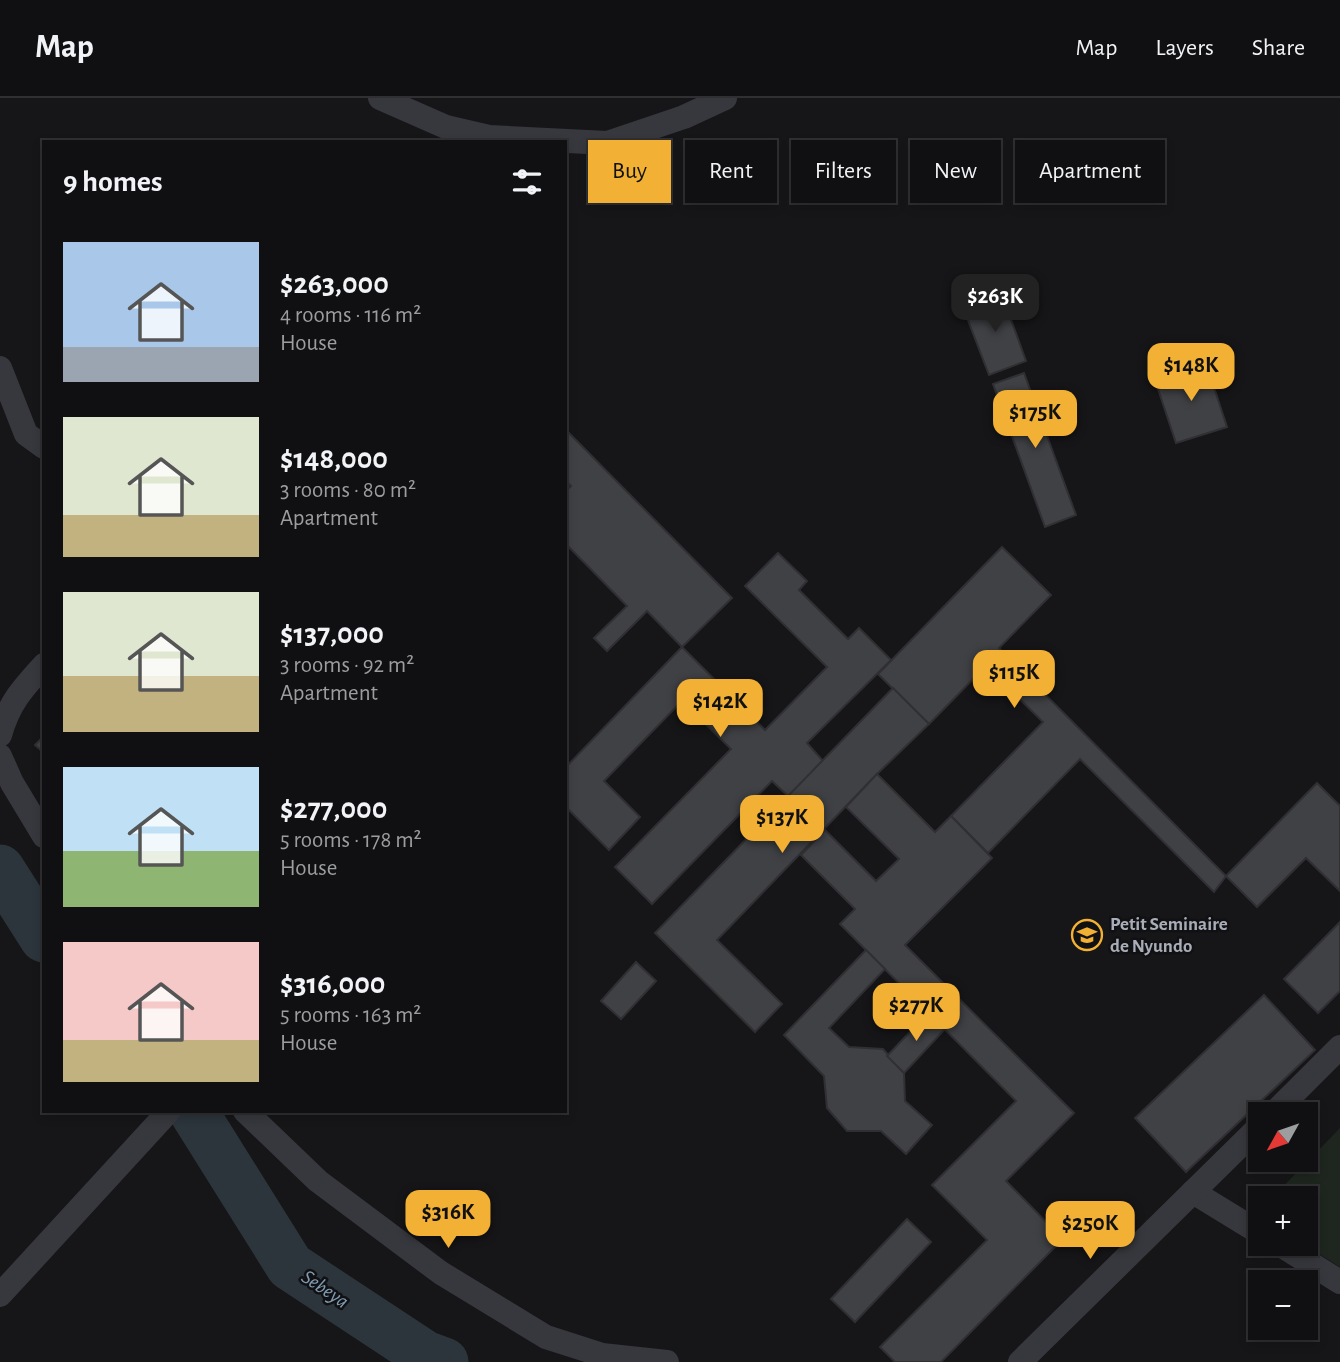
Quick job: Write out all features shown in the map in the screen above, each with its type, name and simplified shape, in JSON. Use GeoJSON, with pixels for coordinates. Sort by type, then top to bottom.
{"type":"FeatureCollection","features":[{"type":"Feature","properties":{"kind":"street"},"geometry":{"type":"LineString","coordinates":[[380,98],[446,127],[489,137],[548,140]]}},
{"type":"Feature","properties":{"kind":"street"},"geometry":{"type":"LineString","coordinates":[[567,141],[607,143],[684,117],[725,98]]}},
{"type":"Feature","properties":{"kind":"street"},"geometry":{"type":"LineString","coordinates":[[0,368],[26,434],[42,446]]}},
{"type":"Feature","properties":{"kind":"street"},"geometry":{"type":"LineString","coordinates":[[0,735],[16,695],[42,667]]}},
{"type":"Feature","properties":{"kind":"street"},"geometry":{"type":"LineString","coordinates":[[0,756],[12,783],[42,833]]}},
{"type":"Feature","properties":{"kind":"street"},"geometry":{"type":"LineString","coordinates":[[1285,1102],[1340,1047]]}},
{"type":"Feature","properties":{"kind":"street"},"geometry":{"type":"LineString","coordinates":[[0,1295],[167,1113]]}},
{"type":"Feature","properties":{"kind":"street"},"geometry":{"type":"LineString","coordinates":[[247,1113],[318,1181],[379,1227],[441,1273],[546,1337],[602,1355],[667,1362]]}},
{"type":"Feature","properties":{"kind":"street"},"geometry":{"type":"LineString","coordinates":[[1020,1362],[1248,1138]]}},
{"type":"Feature","properties":{"kind":"street"},"geometry":{"type":"LineString","coordinates":[[1193,1192],[1248,1226]]}},
{"type":"Feature","properties":{"kind":"street"},"geometry":{"type":"LineString","coordinates":[[1298,1256],[1340,1282]]}},
{"type":"Feature","properties":{"kind":"shaded area"},"geometry":{"type":"Polygon","coordinates":[[[1340,1128],[1340,1267],[1318,1253],[1318,1186],[1284,1186],[1297,1172],[1318,1172],[1318,1151],[1340,1128]]]}},
{"type":"Feature","properties":{"kind":"building"},"geometry":{"type":"Polygon","coordinates":[[[1001,292],[1026,361],[989,375],[963,307],[1001,292]]]}},
{"type":"Feature","properties":{"kind":"building"},"geometry":{"type":"Polygon","coordinates":[[[1206,363],[1227,427],[1176,443],[1155,380],[1206,363]]]}},
{"type":"Feature","properties":{"kind":"building"},"geometry":{"type":"Polygon","coordinates":[[[1024,373],[1076,515],[1045,527],[993,384],[1024,373]]]}},
{"type":"Feature","properties":{"kind":"building"},"geometry":{"type":"Polygon","coordinates":[[[567,431],[732,598],[682,647],[647,611],[607,651],[594,638],[627,606],[567,545],[567,490],[571,486],[567,482],[567,431]]]}},
{"type":"Feature","properties":{"kind":"building"},"geometry":{"type":"Polygon","coordinates":[[[1002,547],[1051,595],[999,648],[1226,876],[1214,892],[1080,759],[988,853],[951,816],[1043,722],[986,666],[929,724],[878,674],[1002,547]]]}},
{"type":"Feature","properties":{"kind":"building"},"geometry":{"type":"Polygon","coordinates":[[[778,553],[807,581],[799,590],[848,639],[859,628],[891,660],[807,743],[823,761],[789,797],[772,781],[652,904],[615,867],[731,749],[682,701],[604,781],[640,817],[609,850],[567,808],[567,766],[682,647],[765,730],[827,667],[745,586],[778,553]]]}},
{"type":"Feature","properties":{"kind":"building"},"geometry":{"type":"Polygon","coordinates":[[[893,688],[929,724],[717,940],[782,1004],[755,1032],[655,933],[893,688]]]}},
{"type":"Feature","properties":{"kind":"building"},"geometry":{"type":"Polygon","coordinates":[[[42,738],[42,751],[35,745],[42,738]]]}},
{"type":"Feature","properties":{"kind":"building"},"geometry":{"type":"Polygon","coordinates":[[[877,774],[935,832],[951,816],[992,858],[905,945],[1074,1113],[1006,1181],[1063,1239],[941,1362],[895,1362],[880,1347],[987,1240],[932,1185],[1016,1101],[840,924],[855,909],[801,855],[825,830],[876,881],[899,859],[846,807],[877,774]]]}},
{"type":"Feature","properties":{"kind":"building"},"geometry":{"type":"Polygon","coordinates":[[[1317,783],[1340,806],[1340,891],[1306,858],[1257,907],[1226,876],[1317,783]]]}},
{"type":"Feature","properties":{"kind":"building"},"geometry":{"type":"Polygon","coordinates":[[[1340,922],[1340,991],[1318,1013],[1284,979],[1340,922]]]}},
{"type":"Feature","properties":{"kind":"building"},"geometry":{"type":"Polygon","coordinates":[[[866,950],[885,969],[829,1028],[849,1047],[883,1049],[904,1073],[905,1101],[932,1125],[906,1154],[881,1131],[847,1131],[827,1108],[824,1076],[784,1035],[866,950]]]}},
{"type":"Feature","properties":{"kind":"building"},"geometry":{"type":"Polygon","coordinates":[[[636,962],[656,981],[621,1019],[601,1001],[636,962]]]}},
{"type":"Feature","properties":{"kind":"building"},"geometry":{"type":"Polygon","coordinates":[[[1264,995],[1315,1050],[1260,1102],[1248,1102],[1248,1113],[1186,1172],[1135,1118],[1264,995]]]}},
{"type":"Feature","properties":{"kind":"building"},"geometry":{"type":"Polygon","coordinates":[[[928,1013],[945,1029],[904,1073],[887,1056],[928,1013]]]}},
{"type":"Feature","properties":{"kind":"building"},"geometry":{"type":"Polygon","coordinates":[[[907,1219],[931,1242],[855,1322],[831,1299],[907,1219]]]}},
{"type":"Feature","properties":{"kind":"waterway","name":"Sebeya"},"geometry":{"type":"LineString","coordinates":[[0,869],[42,935]]}},
{"type":"Feature","properties":{"kind":"waterway","name":"Sebeya"},"geometry":{"type":"LineString","coordinates":[[194,1113],[290,1266],[425,1355],[444,1362]]}},
{"type":"Feature","properties":{"kind":"place","name":"Petit Seminaire de Nyundo"},"geometry":{"type":"Point","coordinates":[1087,935]}}]}
